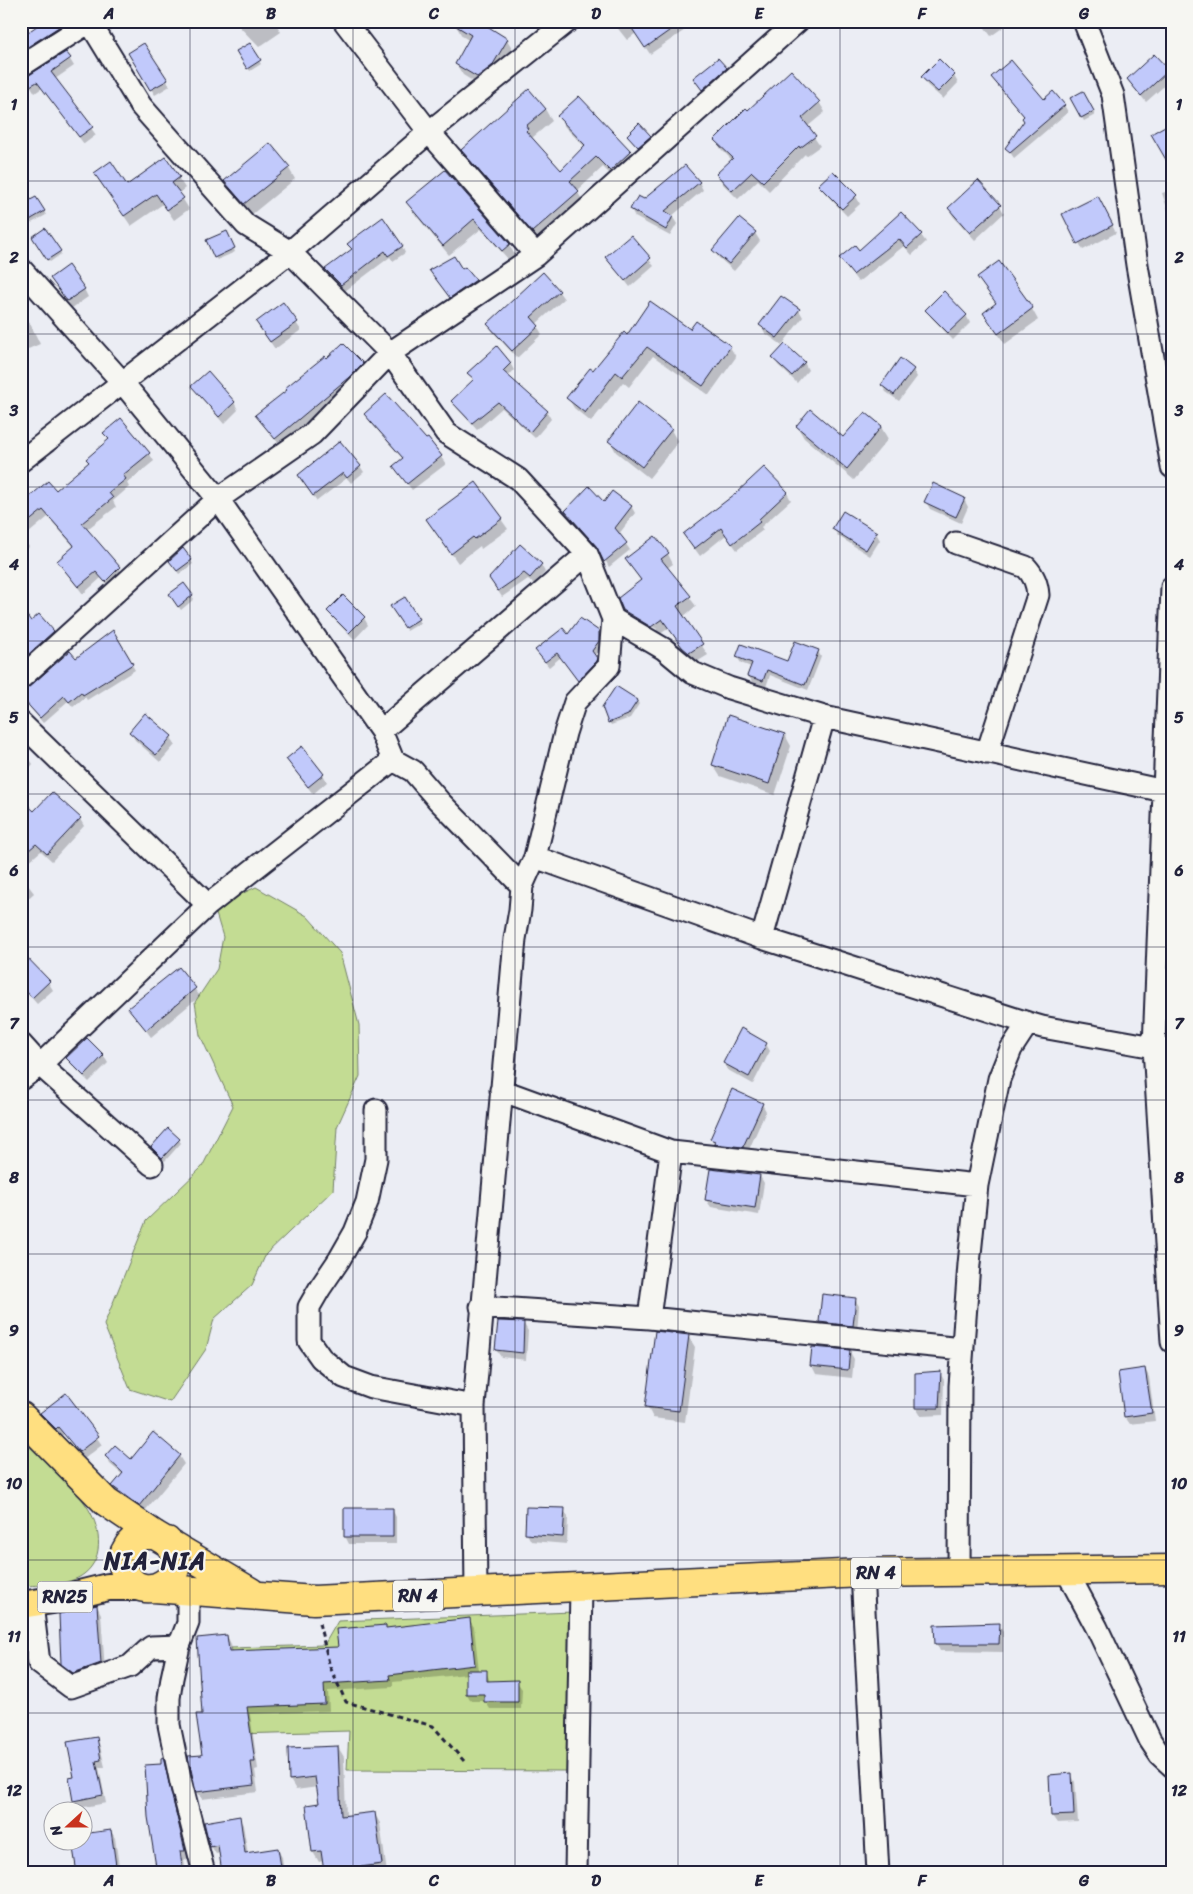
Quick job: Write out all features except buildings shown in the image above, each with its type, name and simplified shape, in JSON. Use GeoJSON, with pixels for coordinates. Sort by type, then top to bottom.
{"type":"FeatureCollection","features":[{"type":"Feature","properties":{"kind":"highway","name":"RN 4"},"geometry":{"type":"LineString","coordinates":[[21,1416],[106,1502],[161,1538],[255,1594]]}},
{"type":"Feature","properties":{"kind":"highway","name":"RN 4"},"geometry":{"type":"LineString","coordinates":[[106,1502],[124,1554]]}},
{"type":"Feature","properties":{"kind":"highway"},"geometry":{"type":"LineString","coordinates":[[146,1535],[161,1538],[175,1554],[176,1568],[168,1581],[147,1587],[134,1583],[125,1571],[124,1554],[130,1543],[138,1537],[146,1535]]}},
{"type":"Feature","properties":{"kind":"highway","name":"RN 4"},"geometry":{"type":"LineString","coordinates":[[147,1587],[314,1600],[862,1573],[1172,1569]]}},
{"type":"Feature","properties":{"kind":"main road","name":"RN25"},"geometry":{"type":"LineString","coordinates":[[108,1587],[124,1554]]}},
{"type":"Feature","properties":{"kind":"main road","name":"RN25"},"geometry":{"type":"LineString","coordinates":[[26,1605],[108,1587],[147,1587]]}},
{"type":"Feature","properties":{"kind":"street"},"geometry":{"type":"LineString","coordinates":[[344,21],[429,132],[536,254]]}},
{"type":"Feature","properties":{"kind":"street"},"geometry":{"type":"LineString","coordinates":[[21,461],[290,252],[429,132],[568,21]]}},
{"type":"Feature","properties":{"kind":"street"},"geometry":{"type":"LineString","coordinates":[[21,678],[218,499],[312,434],[390,353],[536,254],[798,21]]}},
{"type":"Feature","properties":{"kind":"street"},"geometry":{"type":"LineString","coordinates":[[1084,21],[1113,95],[1137,265],[1172,467]]}},
{"type":"Feature","properties":{"kind":"street"},"geometry":{"type":"LineString","coordinates":[[21,66],[90,22],[141,106],[246,225],[290,252],[390,353],[446,433],[518,479],[587,554],[613,619],[609,666],[576,702],[565,733],[535,857],[522,886],[520,910],[514,939],[474,1406],[476,1593]]}},
{"type":"Feature","properties":{"kind":"street"},"geometry":{"type":"LineString","coordinates":[[21,269],[123,383],[218,499],[381,731],[393,760],[413,771],[439,801],[522,886]]}},
{"type":"Feature","properties":{"kind":"street"},"geometry":{"type":"LineString","coordinates":[[956,543],[1026,567],[1033,575],[1037,584],[1038,595],[986,753]]}},
{"type":"Feature","properties":{"kind":"street"},"geometry":{"type":"LineString","coordinates":[[381,731],[587,554]]}},
{"type":"Feature","properties":{"kind":"street"},"geometry":{"type":"LineString","coordinates":[[1172,587],[1164,791],[1163,1048],[1172,1342]]}},
{"type":"Feature","properties":{"kind":"street"},"geometry":{"type":"LineString","coordinates":[[613,619],[664,649],[693,673],[729,688],[824,718],[1164,791]]}},
{"type":"Feature","properties":{"kind":"street"},"geometry":{"type":"LineString","coordinates":[[762,938],[824,718]]}},
{"type":"Feature","properties":{"kind":"street"},"geometry":{"type":"LineString","coordinates":[[21,724],[208,905]]}},
{"type":"Feature","properties":{"kind":"street"},"geometry":{"type":"LineString","coordinates":[[21,1079],[40,1065],[208,905],[393,760]]}},
{"type":"Feature","properties":{"kind":"street"},"geometry":{"type":"LineString","coordinates":[[535,857],[762,938],[1042,1027],[1163,1048]]}},
{"type":"Feature","properties":{"kind":"street"},"geometry":{"type":"LineString","coordinates":[[959,1571],[960,1386],[977,1185],[999,1079],[1011,1049],[1028,1022]]}},
{"type":"Feature","properties":{"kind":"street"},"geometry":{"type":"LineString","coordinates":[[21,1044],[40,1065],[152,1165]]}},
{"type":"Feature","properties":{"kind":"street"},"geometry":{"type":"LineString","coordinates":[[501,1090],[671,1152],[977,1185]]}},
{"type":"Feature","properties":{"kind":"street"},"geometry":{"type":"LineString","coordinates":[[376,1110],[376,1159],[368,1202],[355,1232],[309,1307],[309,1341],[321,1358],[344,1377],[371,1387],[474,1406]]}},
{"type":"Feature","properties":{"kind":"street"},"geometry":{"type":"LineString","coordinates":[[649,1318],[671,1152]]}},
{"type":"Feature","properties":{"kind":"street"},"geometry":{"type":"LineString","coordinates":[[482,1307],[649,1318],[964,1349]]}},
{"type":"Feature","properties":{"kind":"street"},"geometry":{"type":"LineString","coordinates":[[1066,1570],[1097,1628],[1150,1740],[1160,1755],[1172,1766]]}},
{"type":"Feature","properties":{"kind":"street"},"geometry":{"type":"LineString","coordinates":[[862,1573],[878,1873]]}},
{"type":"Feature","properties":{"kind":"street"},"geometry":{"type":"LineString","coordinates":[[576,1873],[581,1587]]}},
{"type":"Feature","properties":{"kind":"street"},"geometry":{"type":"LineString","coordinates":[[188,1591],[188,1623],[179,1646],[169,1698],[168,1725],[204,1873]]}},
{"type":"Feature","properties":{"kind":"street"},"geometry":{"type":"LineString","coordinates":[[26,1605],[40,1663],[70,1687],[130,1666],[151,1647],[179,1646]]}},
{"type":"Feature","properties":{"kind":"path"},"geometry":{"type":"LineString","coordinates":[[314,1600],[330,1667],[346,1702],[433,1726],[464,1761]]}},
{"type":"Feature","properties":{"kind":"green space"},"geometry":{"type":"Polygon","coordinates":[[[256,887],[307,916],[340,953],[359,1025],[360,1076],[337,1127],[333,1190],[266,1254],[252,1285],[214,1319],[206,1349],[170,1402],[130,1389],[104,1325],[146,1221],[202,1167],[233,1106],[200,1035],[195,1002],[217,969],[223,937],[214,907],[256,887]]]}},
{"type":"Feature","properties":{"kind":"green space"},"geometry":{"type":"Polygon","coordinates":[[[21,1435],[72,1486],[86,1505],[95,1522],[99,1541],[96,1559],[84,1574],[70,1581],[21,1586],[21,1435]]]}},
{"type":"Feature","properties":{"kind":"green space"},"geometry":{"type":"Polygon","coordinates":[[[573,1612],[569,1771],[347,1770],[349,1731],[236,1734],[231,1648],[324,1645],[338,1621],[573,1612]]]}},
{"type":"Feature","properties":{"kind":"district","name":"NIA-NIA"},"geometry":{"type":"Point","coordinates":[155,1561]}}]}
